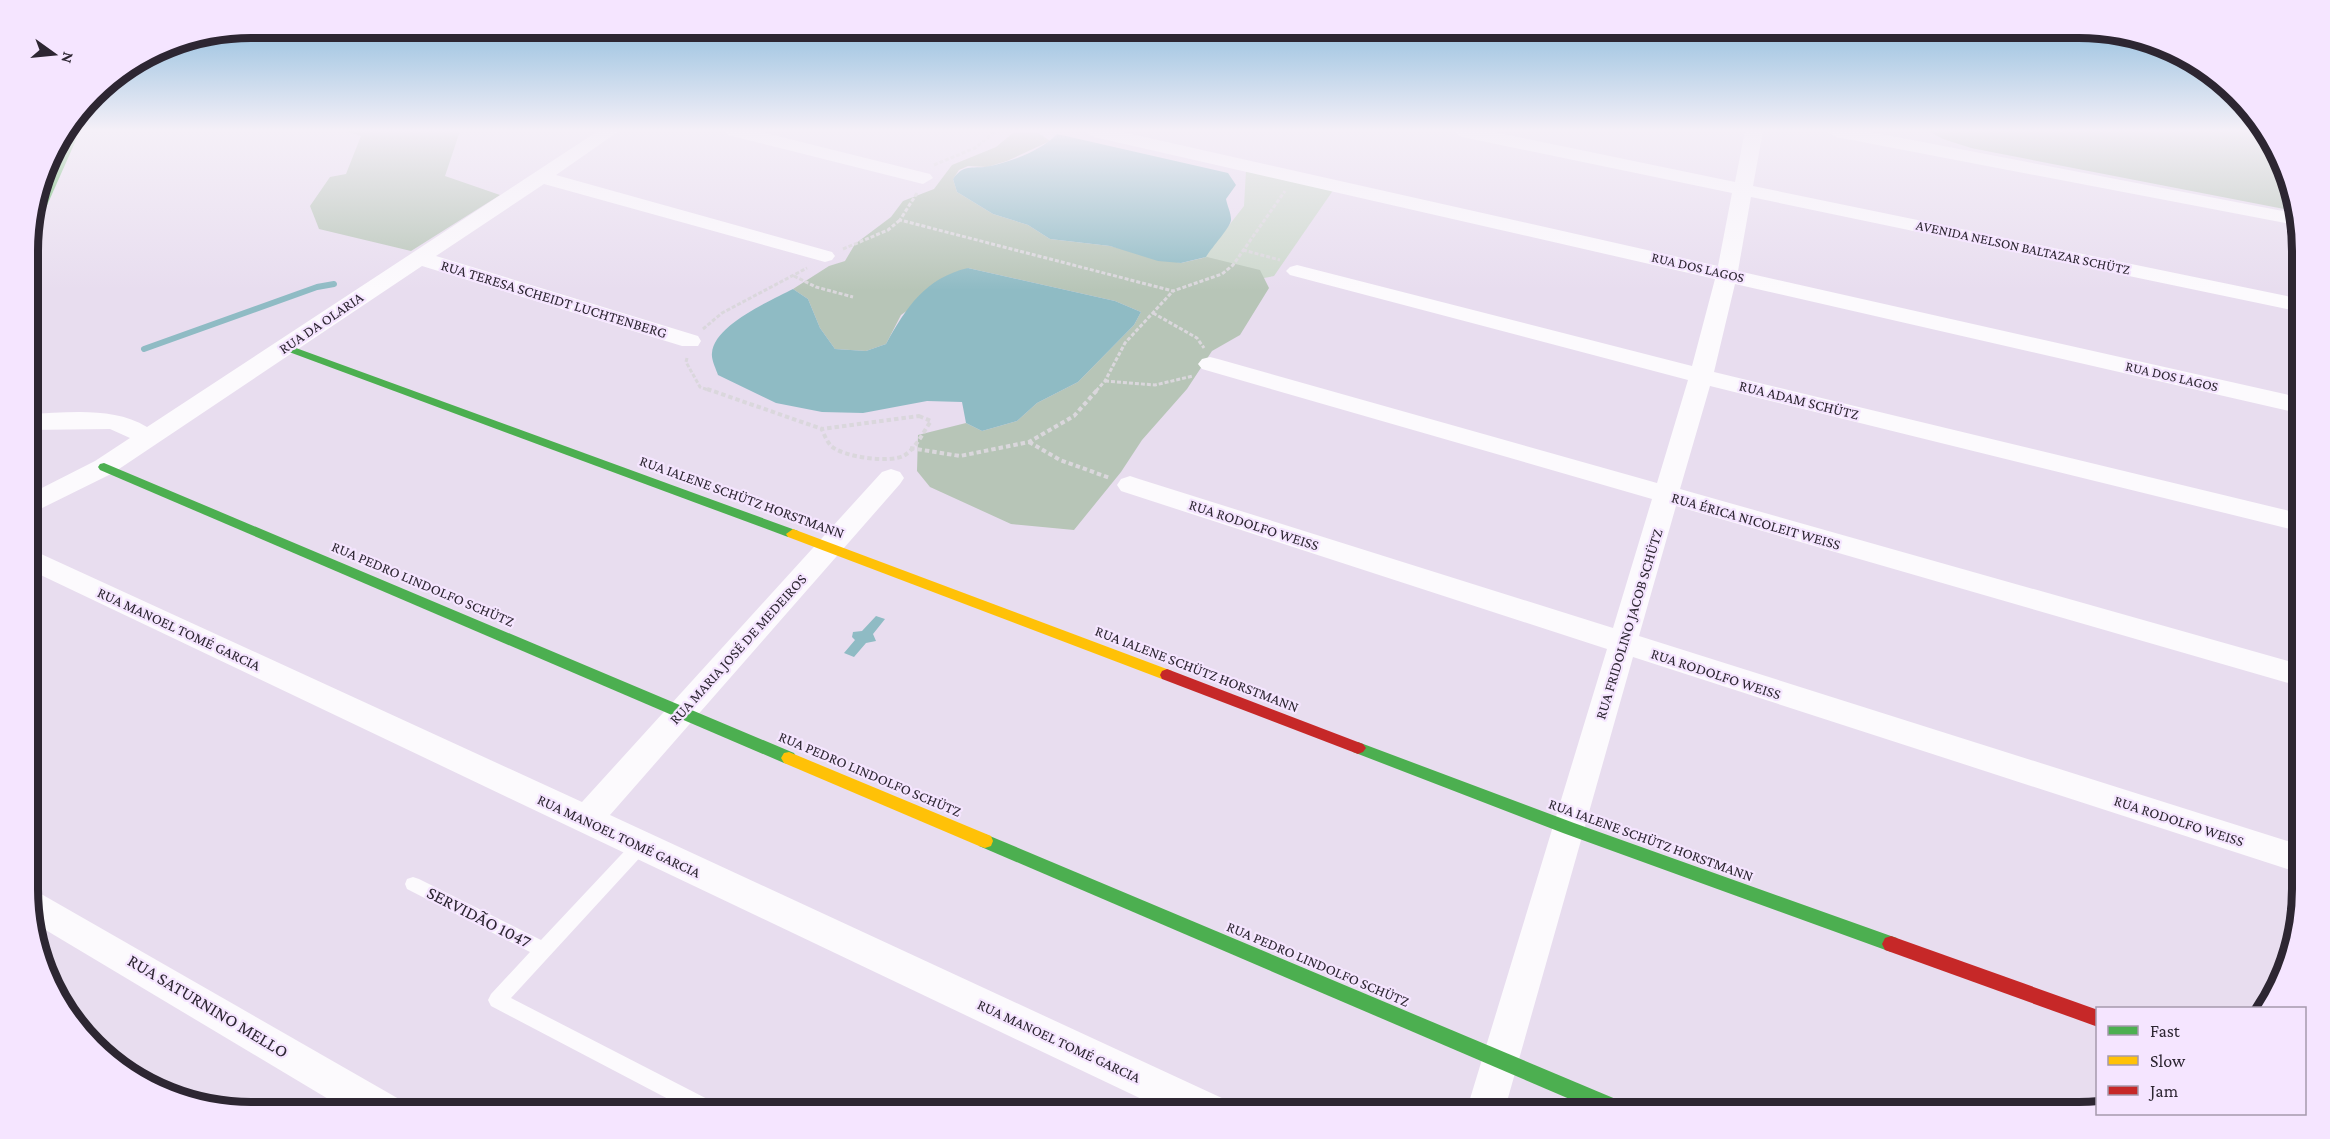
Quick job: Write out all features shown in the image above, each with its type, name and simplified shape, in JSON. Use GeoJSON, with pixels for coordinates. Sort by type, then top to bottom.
{"type":"FeatureCollection","features":[{"type":"Feature","properties":{"kind":"street","name":"RUA DA OLARIA"},"geometry":{"type":"LineString","coordinates":[[38,501],[104,467],[530,184]]}},
{"type":"Feature","properties":{"kind":"street"},"geometry":{"type":"LineString","coordinates":[[567,184],[825,256]]}},
{"type":"Feature","properties":{"kind":"street","name":"RUA DOS LAGOS"},"geometry":{"type":"LineString","coordinates":[[1331,184],[2292,404]]}},
{"type":"Feature","properties":{"kind":"street","name":"AVENIDA NELSON BALTAZAR SCHÜTZ"},"geometry":{"type":"LineString","coordinates":[[1725,184],[2292,303]]}},
{"type":"Feature","properties":{"kind":"street","name":"RUA FRIDOLINO JACOB SCHÜTZ"},"geometry":{"type":"LineString","coordinates":[[1488,1102],[1622,644],[1668,496],[1727,273],[1745,184]]}},
{"type":"Feature","properties":{"kind":"street"},"geometry":{"type":"LineString","coordinates":[[2114,184],[2290,218]]}},
{"type":"Feature","properties":{"kind":"street","name":"RUA TERESA SCHEIDT LUCHTENBERG"},"geometry":{"type":"LineString","coordinates":[[419,258],[690,340]]}},
{"type":"Feature","properties":{"kind":"street","name":"RUA ADAM SCHÜTZ"},"geometry":{"type":"LineString","coordinates":[[1297,271],[1701,376],[2292,522]]}},
{"type":"Feature","properties":{"kind":"street","name":"RUA IALENE SCHÜTZ HORSTMANN"},"geometry":{"type":"LineString","coordinates":[[285,347],[829,547],[1569,828],[2096,1019]]}},
{"type":"Feature","properties":{"kind":"street","name":"RUA ÉRICA NICOLEIT WEISS"},"geometry":{"type":"LineString","coordinates":[[1209,364],[2292,673]]}},
{"type":"Feature","properties":{"kind":"street"},"geometry":{"type":"LineString","coordinates":[[38,421],[79,419],[110,421],[124,424],[147,438]]}},
{"type":"Feature","properties":{"kind":"street","name":"RUA PEDRO LINDOLFO SCHÜTZ"},"geometry":{"type":"LineString","coordinates":[[104,467],[1600,1102]]}},
{"type":"Feature","properties":{"kind":"street","name":"RUA MARIA JOSÉ DE MEDEIROS"},"geometry":{"type":"LineString","coordinates":[[585,820],[891,478]]}},
{"type":"Feature","properties":{"kind":"street","name":"RUA RODOLFO WEISS"},"geometry":{"type":"LineString","coordinates":[[1130,485],[2292,857]]}},
{"type":"Feature","properties":{"kind":"street","name":"RUA MANOEL TOMÉ GARCIA"},"geometry":{"type":"LineString","coordinates":[[38,563],[1190,1102]]}},
{"type":"Feature","properties":{"kind":"street","name":"RUA SATURNINO MELLO"},"geometry":{"type":"LineString","coordinates":[[38,907],[369,1102]]}},
{"type":"Feature","properties":{"kind":"lane"},"geometry":{"type":"LineString","coordinates":[[640,846],[497,1000],[693,1102]]}},
{"type":"Feature","properties":{"kind":"lane","name":"SERVIDÃO 1047"},"geometry":{"type":"LineString","coordinates":[[413,884],[544,950]]}},
{"type":"Feature","properties":{"kind":"path"},"geometry":{"type":"LineString","coordinates":[[822,429],[826,441],[835,450],[884,460],[902,457],[923,436],[931,421],[919,416],[895,420],[881,418],[822,429],[700,387],[686,363],[690,340],[722,313],[794,276],[825,256],[878,235],[900,220],[913,203],[920,184]]}},
{"type":"Feature","properties":{"kind":"path"},"geometry":{"type":"LineString","coordinates":[[910,448],[960,456],[1029,442],[1074,416],[1105,381],[1125,343],[1173,291],[1222,274],[1233,265],[1289,185]]}},
{"type":"Feature","properties":{"kind":"path"},"geometry":{"type":"LineString","coordinates":[[900,220],[1173,291]]}},
{"type":"Feature","properties":{"kind":"path"},"geometry":{"type":"LineString","coordinates":[[1243,250],[1287,262],[1297,271]]}},
{"type":"Feature","properties":{"kind":"path"},"geometry":{"type":"LineString","coordinates":[[794,276],[816,287],[853,297]]}},
{"type":"Feature","properties":{"kind":"path"},"geometry":{"type":"LineString","coordinates":[[1105,381],[1155,385],[1199,374],[1209,364],[1197,338],[1153,313]]}},
{"type":"Feature","properties":{"kind":"path"},"geometry":{"type":"LineString","coordinates":[[1029,442],[1060,460],[1130,485]]}},
{"type":"Feature","properties":{"kind":"shaded area"},"geometry":{"type":"Polygon","coordinates":[[[1245,184],[1312,184],[1334,189],[1274,276],[1212,288],[1191,274],[1244,206],[1245,184]]]}},
{"type":"Feature","properties":{"kind":"green space"},"geometry":{"type":"Polygon","coordinates":[[[325,184],[469,184],[500,195],[411,251],[319,229],[310,206],[325,184]]]}},
{"type":"Feature","properties":{"kind":"green space"},"geometry":{"type":"Polygon","coordinates":[[[938,184],[955,184],[957,192],[993,214],[1028,225],[1050,239],[1110,246],[1181,263],[1207,257],[1260,270],[1269,288],[1240,335],[1212,351],[1187,389],[1142,440],[1121,472],[1074,530],[1011,524],[930,487],[917,471],[918,435],[966,423],[982,431],[1017,421],[1037,403],[1078,382],[1134,325],[1141,312],[1115,301],[968,268],[901,315],[886,344],[866,351],[835,349],[820,328],[808,299],[793,289],[829,266],[845,261],[855,244],[891,217],[903,201],[934,189],[938,184]]]}},
{"type":"Feature","properties":{"kind":"green space"},"geometry":{"type":"Polygon","coordinates":[[[2156,184],[2282,184],[2288,210],[2156,184]]]}},
{"type":"Feature","properties":{"kind":"water"},"geometry":{"type":"Polygon","coordinates":[[[955,184],[1236,185],[1226,199],[1231,217],[1228,227],[1206,257],[1181,263],[1158,261],[1110,246],[1050,239],[1028,225],[993,214],[957,192],[955,184]]]}},
{"type":"Feature","properties":{"kind":"water"},"geometry":{"type":"Polygon","coordinates":[[[968,268],[1115,301],[1141,312],[1134,325],[1078,382],[1037,403],[1017,421],[982,431],[966,423],[962,402],[927,401],[863,413],[822,412],[776,403],[718,375],[712,353],[722,333],[745,315],[793,289],[808,299],[820,328],[835,349],[866,351],[886,344],[909,307],[928,287],[940,279],[968,268]]]}},
{"type":"Feature","properties":{"kind":"water"},"geometry":{"type":"Polygon","coordinates":[[[876,616],[885,619],[873,634],[876,641],[866,643],[854,657],[844,653],[855,640],[852,637],[853,632],[862,631],[876,616]]]}},
{"type":"Feature","properties":{"kind":"waterway"},"geometry":{"type":"LineString","coordinates":[[144,349],[317,287],[334,284]]}},
{"type":"Feature","properties":{"kind":"traffic: fast"},"geometry":{"type":"LineString","coordinates":[[43,202],[51,184]]}},
{"type":"Feature","properties":{"kind":"traffic: fast"},"geometry":{"type":"LineString","coordinates":[[285,347],[793,534]]}},
{"type":"Feature","properties":{"kind":"traffic: fast"},"geometry":{"type":"LineString","coordinates":[[104,467],[789,758]]}},
{"type":"Feature","properties":{"kind":"traffic: fast"},"geometry":{"type":"LineString","coordinates":[[1358,748],[1569,828],[1891,944]]}},
{"type":"Feature","properties":{"kind":"traffic: fast"},"geometry":{"type":"LineString","coordinates":[[985,841],[1599,1102]]}},
{"type":"Feature","properties":{"kind":"traffic: slow"},"geometry":{"type":"LineString","coordinates":[[793,534],[1167,675]]}},
{"type":"Feature","properties":{"kind":"traffic: slow"},"geometry":{"type":"LineString","coordinates":[[789,758],[985,841]]}},
{"type":"Feature","properties":{"kind":"traffic: jam"},"geometry":{"type":"LineString","coordinates":[[1167,675],[1358,748]]}},
{"type":"Feature","properties":{"kind":"traffic: jam"},"geometry":{"type":"LineString","coordinates":[[1891,944],[2096,1018]]}}]}
